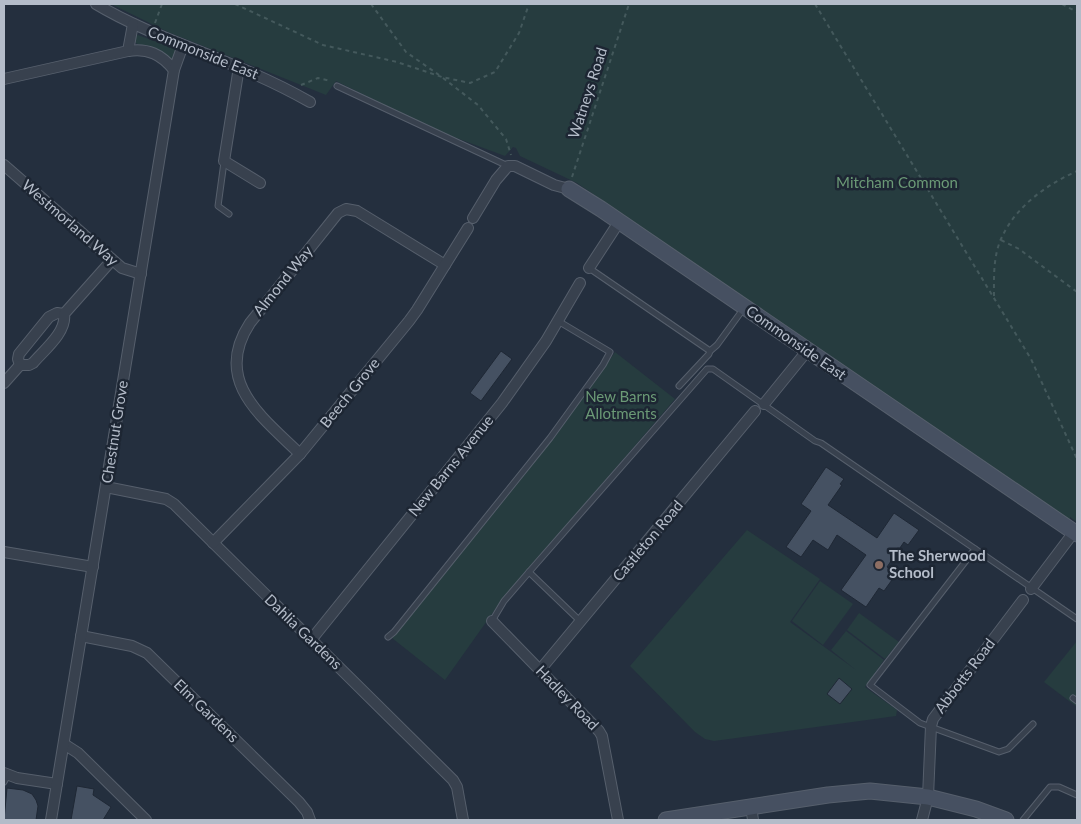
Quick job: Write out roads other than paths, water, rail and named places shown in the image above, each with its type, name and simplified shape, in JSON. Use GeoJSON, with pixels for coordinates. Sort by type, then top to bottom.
{"type":"FeatureCollection","features":[{"type":"Feature","properties":{"kind":"street","name":"Commonside East"},"geometry":{"type":"LineString","coordinates":[[96,4],[133,24],[239,67],[310,102]]}},
{"type":"Feature","properties":{"kind":"street"},"geometry":{"type":"LineString","coordinates":[[128,51],[133,24]]}},
{"type":"Feature","properties":{"kind":"street","name":"Chestnut Grove"},"geometry":{"type":"LineString","coordinates":[[51,820],[174,70],[183,45]]}},
{"type":"Feature","properties":{"kind":"street"},"geometry":{"type":"LineString","coordinates":[[4,79],[128,51],[148,50],[158,54],[174,70]]}},
{"type":"Feature","properties":{"kind":"street"},"geometry":{"type":"LineString","coordinates":[[239,67],[224,161],[260,183]]}},
{"type":"Feature","properties":{"kind":"street","name":"Westmorland Way"},"geometry":{"type":"LineString","coordinates":[[4,165],[112,260],[126,271],[141,274]]}},
{"type":"Feature","properties":{"kind":"street","name":"Commonside East"},"geometry":{"type":"LineString","coordinates":[[511,166],[554,185],[569,189],[1076,533]]}},
{"type":"Feature","properties":{"kind":"street","name":"Beech Grove"},"geometry":{"type":"LineString","coordinates":[[213,543],[300,454],[413,316],[496,180],[511,166]]}},
{"type":"Feature","properties":{"kind":"street","name":"Almond Way"},"geometry":{"type":"LineString","coordinates":[[300,454],[258,414],[242,388],[237,362],[242,337],[250,323],[338,213],[346,209],[356,211],[445,265]]}},
{"type":"Feature","properties":{"kind":"street"},"geometry":{"type":"LineString","coordinates":[[589,268],[619,222]]}},
{"type":"Feature","properties":{"kind":"street"},"geometry":{"type":"LineString","coordinates":[[20,365],[29,366],[33,363],[55,338],[63,325],[64,314],[112,260]]}},
{"type":"Feature","properties":{"kind":"street","name":"New Barns Avenue"},"geometry":{"type":"LineString","coordinates":[[311,640],[502,403],[558,321],[580,283]]}},
{"type":"Feature","properties":{"kind":"street"},"geometry":{"type":"LineString","coordinates":[[20,365],[19,354],[49,317],[57,313],[64,314]]}},
{"type":"Feature","properties":{"kind":"street"},"geometry":{"type":"LineString","coordinates":[[764,404],[807,351]]}},
{"type":"Feature","properties":{"kind":"street"},"geometry":{"type":"LineString","coordinates":[[4,383],[20,365]]}},
{"type":"Feature","properties":{"kind":"street","name":"Castleton Road"},"geometry":{"type":"LineString","coordinates":[[540,670],[755,411]]}},
{"type":"Feature","properties":{"kind":"street","name":"Dahlia Gardens"},"geometry":{"type":"LineString","coordinates":[[106,487],[166,499],[174,504],[452,780],[457,787],[463,820]]}},
{"type":"Feature","properties":{"kind":"street"},"geometry":{"type":"LineString","coordinates":[[1031,589],[1076,533]]}},
{"type":"Feature","properties":{"kind":"street"},"geometry":{"type":"LineString","coordinates":[[4,552],[93,567]]}},
{"type":"Feature","properties":{"kind":"street","name":"Abbotts Road"},"geometry":{"type":"LineString","coordinates":[[922,820],[928,797],[931,726],[933,719],[1023,600]]}},
{"type":"Feature","properties":{"kind":"street","name":"Hadley Road"},"geometry":{"type":"LineString","coordinates":[[492,621],[596,727],[602,736],[618,820]]}},
{"type":"Feature","properties":{"kind":"street","name":"Elm Gardens"},"geometry":{"type":"LineString","coordinates":[[82,636],[132,646],[147,653],[302,804],[310,820]]}},
{"type":"Feature","properties":{"kind":"street"},"geometry":{"type":"LineString","coordinates":[[64,744],[78,753],[146,820]]}},
{"type":"Feature","properties":{"kind":"street"},"geometry":{"type":"LineString","coordinates":[[5,777],[57,784]]}},
{"type":"Feature","properties":{"kind":"street"},"geometry":{"type":"LineString","coordinates":[[666,820],[752,813],[828,794],[887,792],[928,797],[976,809],[1006,820]]}},
{"type":"Feature","properties":{"kind":"lane"},"geometry":{"type":"LineString","coordinates":[[338,86],[511,166]]}},
{"type":"Feature","properties":{"kind":"lane"},"geometry":{"type":"LineString","coordinates":[[224,161],[218,206],[229,214]]}},
{"type":"Feature","properties":{"kind":"lane"},"geometry":{"type":"LineString","coordinates":[[589,268],[710,350]]}},
{"type":"Feature","properties":{"kind":"lane"},"geometry":{"type":"LineString","coordinates":[[679,386],[709,354],[710,350],[717,345],[745,308]]}},
{"type":"Feature","properties":{"kind":"lane"},"geometry":{"type":"LineString","coordinates":[[388,637],[550,438],[598,372],[610,352],[558,321]]}},
{"type":"Feature","properties":{"kind":"lane"},"geometry":{"type":"LineString","coordinates":[[492,621],[504,602],[529,572],[706,369],[713,369],[1077,619]]}},
{"type":"Feature","properties":{"kind":"lane"},"geometry":{"type":"LineString","coordinates":[[975,549],[870,685],[920,723],[999,752],[1008,750],[1033,724]]}},
{"type":"Feature","properties":{"kind":"lane"},"geometry":{"type":"LineString","coordinates":[[529,572],[581,622]]}},
{"type":"Feature","properties":{"kind":"lane"},"geometry":{"type":"LineString","coordinates":[[1023,820],[1050,786],[1059,787],[1077,795]]}},
{"type":"Feature","properties":{"kind":"place","name":"The Sherwood School"},"geometry":{"type":"Point","coordinates":[879,565]}},
{"type":"Feature","properties":{"kind":"park label","name":"Mitcham Common"},"geometry":{"type":"Point","coordinates":[897,183]}},
{"type":"Feature","properties":{"kind":"park label","name":"New Barns Allotments"},"geometry":{"type":"Point","coordinates":[621,406]}}]}
